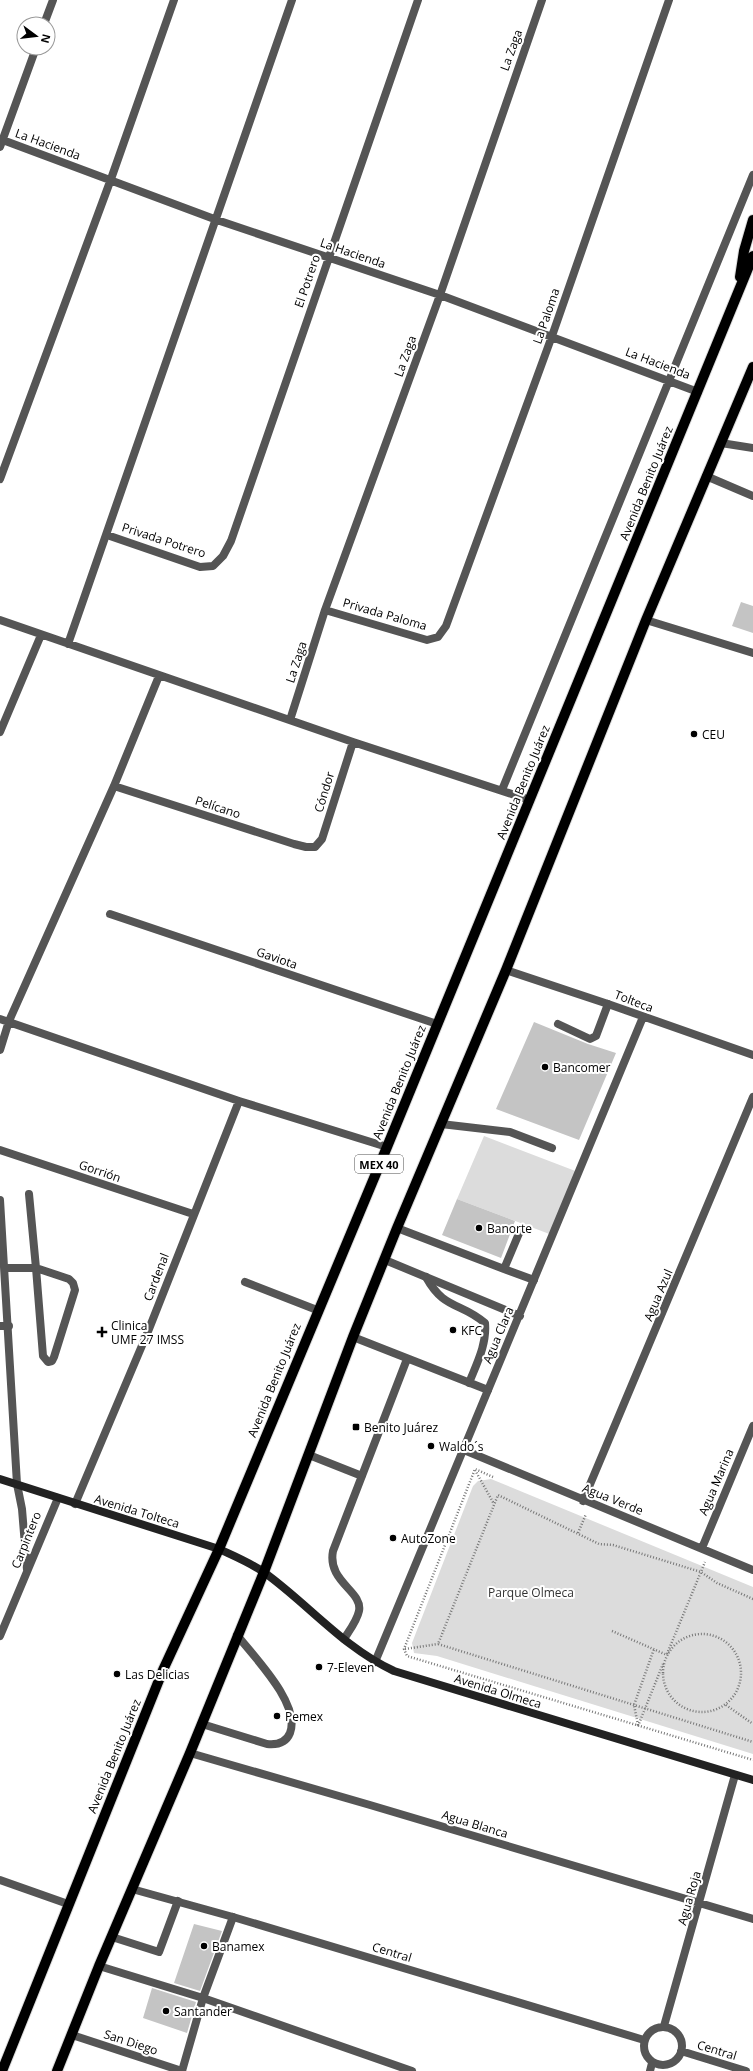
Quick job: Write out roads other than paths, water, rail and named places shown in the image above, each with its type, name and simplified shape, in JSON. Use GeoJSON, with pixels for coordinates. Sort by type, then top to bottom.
{"type":"FeatureCollection","features":[{"type":"Feature","properties":{"kind":"main road"},"geometry":{"type":"LineString","coordinates":[[737,296],[744,250],[753,220]]}},
{"type":"Feature","properties":{"kind":"main road","name":"Avenida Benito Juárez"},"geometry":{"type":"LineString","coordinates":[[2,2071],[163,1670],[219,1549],[317,1310],[387,1147],[753,256]]}},
{"type":"Feature","properties":{"kind":"main road","name":"MEX 40"},"geometry":{"type":"LineString","coordinates":[[57,2071],[99,1966],[190,1753],[264,1572],[353,1337],[397,1228],[506,970],[646,620],[753,367]]}},
{"type":"Feature","properties":{"kind":"street"},"geometry":{"type":"LineString","coordinates":[[47,16],[53,0]]}},
{"type":"Feature","properties":{"kind":"street"},"geometry":{"type":"LineString","coordinates":[[0,479],[111,179],[174,0]]}},
{"type":"Feature","properties":{"kind":"street"},"geometry":{"type":"LineString","coordinates":[[68,644],[217,220],[292,0]]}},
{"type":"Feature","properties":{"kind":"street","name":"El Potrero"},"geometry":{"type":"LineString","coordinates":[[213,566],[223,556],[231,541],[328,256],[418,0]]}},
{"type":"Feature","properties":{"kind":"street","name":"La Zaga"},"geometry":{"type":"LineString","coordinates":[[290,720],[325,610],[440,295],[542,0]]}},
{"type":"Feature","properties":{"kind":"street","name":"La Paloma"},"geometry":{"type":"LineString","coordinates":[[438,637],[446,626],[552,336],[669,0]]}},
{"type":"Feature","properties":{"kind":"street"},"geometry":{"type":"LineString","coordinates":[[1,142],[33,56]]}},
{"type":"Feature","properties":{"kind":"street","name":"La Hacienda"},"geometry":{"type":"LineString","coordinates":[[1,142],[111,179],[217,220],[328,256],[440,295],[698,392]]}},
{"type":"Feature","properties":{"kind":"street"},"geometry":{"type":"LineString","coordinates":[[502,790],[668,380],[753,175]]}},
{"type":"Feature","properties":{"kind":"street"},"geometry":{"type":"LineString","coordinates":[[721,443],[753,448]]}},
{"type":"Feature","properties":{"kind":"street"},"geometry":{"type":"LineString","coordinates":[[706,476],[753,496]]}},
{"type":"Feature","properties":{"kind":"street","name":"Privada Potrero"},"geometry":{"type":"LineString","coordinates":[[107,535],[200,567],[213,566]]}},
{"type":"Feature","properties":{"kind":"street","name":"Privada Paloma"},"geometry":{"type":"LineString","coordinates":[[325,610],[413,638],[427,640],[438,637]]}},
{"type":"Feature","properties":{"kind":"street"},"geometry":{"type":"LineString","coordinates":[[0,620],[353,742],[530,800]]}},
{"type":"Feature","properties":{"kind":"street"},"geometry":{"type":"LineString","coordinates":[[646,620],[753,653]]}},
{"type":"Feature","properties":{"kind":"street"},"geometry":{"type":"LineString","coordinates":[[0,732],[42,635]]}},
{"type":"Feature","properties":{"kind":"street"},"geometry":{"type":"LineString","coordinates":[[0,1050],[9,1021],[114,786],[159,676]]}},
{"type":"Feature","properties":{"kind":"street","name":"Cóndor"},"geometry":{"type":"LineString","coordinates":[[316,846],[322,839],[353,742]]}},
{"type":"Feature","properties":{"kind":"street","name":"Pelícano"},"geometry":{"type":"LineString","coordinates":[[114,786],[294,844],[306,847],[316,846]]}},
{"type":"Feature","properties":{"kind":"street","name":"Gaviota"},"geometry":{"type":"LineString","coordinates":[[110,914],[437,1024]]}},
{"type":"Feature","properties":{"kind":"street","name":"Tolteca"},"geometry":{"type":"LineString","coordinates":[[506,970],[608,1004],[643,1018],[753,1056]]}},
{"type":"Feature","properties":{"kind":"street"},"geometry":{"type":"LineString","coordinates":[[558,1024],[590,1039],[596,1036],[608,1004]]}},
{"type":"Feature","properties":{"kind":"street","name":"Agua Clara"},"geometry":{"type":"LineString","coordinates":[[375,1662],[643,1018]]}},
{"type":"Feature","properties":{"kind":"street"},"geometry":{"type":"LineString","coordinates":[[0,1019],[239,1101],[387,1147]]}},
{"type":"Feature","properties":{"kind":"street","name":"Agua Azul"},"geometry":{"type":"LineString","coordinates":[[583,1501],[753,1097]]}},
{"type":"Feature","properties":{"kind":"street","name":"Cardenal"},"geometry":{"type":"LineString","coordinates":[[75,1504],[149,1329],[193,1214],[239,1101]]}},
{"type":"Feature","properties":{"kind":"street"},"geometry":{"type":"LineString","coordinates":[[441,1124],[510,1132],[552,1148]]}},
{"type":"Feature","properties":{"kind":"street","name":"Gorrión"},"geometry":{"type":"LineString","coordinates":[[0,1150],[193,1214]]}},
{"type":"Feature","properties":{"kind":"street"},"geometry":{"type":"LineString","coordinates":[[5,1268],[36,1268],[69,1279],[74,1283],[75,1290],[52,1361],[48,1362],[43,1356],[36,1268],[29,1194]]}},
{"type":"Feature","properties":{"kind":"street"},"geometry":{"type":"LineString","coordinates":[[0,1200],[9,1326],[17,1484],[22,1509],[27,1570]]}},
{"type":"Feature","properties":{"kind":"street"},"geometry":{"type":"LineString","coordinates":[[397,1228],[534,1280]]}},
{"type":"Feature","properties":{"kind":"street"},"geometry":{"type":"LineString","coordinates":[[504,1269],[520,1231]]}},
{"type":"Feature","properties":{"kind":"street"},"geometry":{"type":"LineString","coordinates":[[385,1260],[520,1316]]}},
{"type":"Feature","properties":{"kind":"street"},"geometry":{"type":"LineString","coordinates":[[426,1277],[439,1296],[478,1317],[485,1323],[486,1334],[484,1345],[470,1383]]}},
{"type":"Feature","properties":{"kind":"street"},"geometry":{"type":"LineString","coordinates":[[245,1282],[317,1310]]}},
{"type":"Feature","properties":{"kind":"street"},"geometry":{"type":"LineString","coordinates":[[0,1326],[9,1326]]}},
{"type":"Feature","properties":{"kind":"street"},"geometry":{"type":"LineString","coordinates":[[353,1337],[488,1390]]}},
{"type":"Feature","properties":{"kind":"street"},"geometry":{"type":"LineString","coordinates":[[344,1639],[358,1616],[360,1606],[357,1600],[334,1572],[331,1561],[337,1540],[407,1359]]}},
{"type":"Feature","properties":{"kind":"street","name":"Agua Marina"},"geometry":{"type":"LineString","coordinates":[[702,1548],[753,1426]]}},
{"type":"Feature","properties":{"kind":"street","name":"Agua Verde"},"geometry":{"type":"LineString","coordinates":[[464,1450],[583,1501],[702,1548],[753,1570]]}},
{"type":"Feature","properties":{"kind":"street"},"geometry":{"type":"LineString","coordinates":[[309,1455],[362,1476]]}},
{"type":"Feature","properties":{"kind":"street","name":"Avenida Tolteca"},"geometry":{"type":"LineString","coordinates":[[0,1479],[219,1549],[264,1572]]}},
{"type":"Feature","properties":{"kind":"street","name":"Carpintero"},"geometry":{"type":"LineString","coordinates":[[0,1636],[58,1498]]}},
{"type":"Feature","properties":{"kind":"street","name":"Avenida Olmeca"},"geometry":{"type":"LineString","coordinates":[[264,1572],[344,1639],[375,1662],[418,1679],[753,1780]]}},
{"type":"Feature","properties":{"kind":"street"},"geometry":{"type":"LineString","coordinates":[[202,1724],[267,1744],[276,1745],[284,1742],[289,1736],[292,1728],[290,1708],[265,1671],[237,1636]]}},
{"type":"Feature","properties":{"kind":"street","name":"Agua Blanca"},"geometry":{"type":"LineString","coordinates":[[190,1753],[753,1919]]}},
{"type":"Feature","properties":{"kind":"street","name":"Agua Roja"},"geometry":{"type":"LineString","coordinates":[[664,2026],[735,1775]]}},
{"type":"Feature","properties":{"kind":"street"},"geometry":{"type":"LineString","coordinates":[[0,1880],[68,1904]]}},
{"type":"Feature","properties":{"kind":"street","name":"Central"},"geometry":{"type":"LineString","coordinates":[[132,1888],[644,2040]]}},
{"type":"Feature","properties":{"kind":"street"},"geometry":{"type":"LineString","coordinates":[[112,1937],[159,1952],[178,1901]]}},
{"type":"Feature","properties":{"kind":"street"},"geometry":{"type":"LineString","coordinates":[[182,2071],[203,1998],[233,1917]]}},
{"type":"Feature","properties":{"kind":"street"},"geometry":{"type":"LineString","coordinates":[[99,1966],[203,1998],[412,2071]]}},
{"type":"Feature","properties":{"kind":"street"},"geometry":{"type":"LineString","coordinates":[[664,2026],[673,2030],[680,2037],[681,2052],[673,2063],[651,2067],[644,2053],[644,2040],[649,2031],[664,2026]]}},
{"type":"Feature","properties":{"kind":"street","name":"San Diego"},"geometry":{"type":"LineString","coordinates":[[72,2035],[182,2071]]}},
{"type":"Feature","properties":{"kind":"street","name":"Central"},"geometry":{"type":"LineString","coordinates":[[681,2052],[746,2071]]}},
{"type":"Feature","properties":{"kind":"place","name":"CEU"},"geometry":{"type":"Point","coordinates":[694,734]}},
{"type":"Feature","properties":{"kind":"place","name":"Bancomer"},"geometry":{"type":"Point","coordinates":[545,1067]}},
{"type":"Feature","properties":{"kind":"place","name":"Banorte"},"geometry":{"type":"Point","coordinates":[479,1228]}},
{"type":"Feature","properties":{"kind":"place","name":"KFC"},"geometry":{"type":"Point","coordinates":[453,1330]}},
{"type":"Feature","properties":{"kind":"place","name":"Clinica UMF 27 IMSS"},"geometry":{"type":"Point","coordinates":[102,1332]}},
{"type":"Feature","properties":{"kind":"place","name":"Benito Juárez"},"geometry":{"type":"Point","coordinates":[356,1427]}},
{"type":"Feature","properties":{"kind":"place","name":"Waldo´s"},"geometry":{"type":"Point","coordinates":[431,1446]}},
{"type":"Feature","properties":{"kind":"place","name":"AutoZone"},"geometry":{"type":"Point","coordinates":[393,1538]}},
{"type":"Feature","properties":{"kind":"place","name":"7-Eleven"},"geometry":{"type":"Point","coordinates":[319,1667]}},
{"type":"Feature","properties":{"kind":"place","name":"Las Delicias"},"geometry":{"type":"Point","coordinates":[117,1674]}},
{"type":"Feature","properties":{"kind":"place","name":"Pemex"},"geometry":{"type":"Point","coordinates":[277,1716]}},
{"type":"Feature","properties":{"kind":"place","name":"Banamex"},"geometry":{"type":"Point","coordinates":[204,1946]}},
{"type":"Feature","properties":{"kind":"place","name":"Santander"},"geometry":{"type":"Point","coordinates":[166,2011]}},
{"type":"Feature","properties":{"kind":"park label","name":"Parque Olmeca"},"geometry":{"type":"Point","coordinates":[531,1592]}}]}
